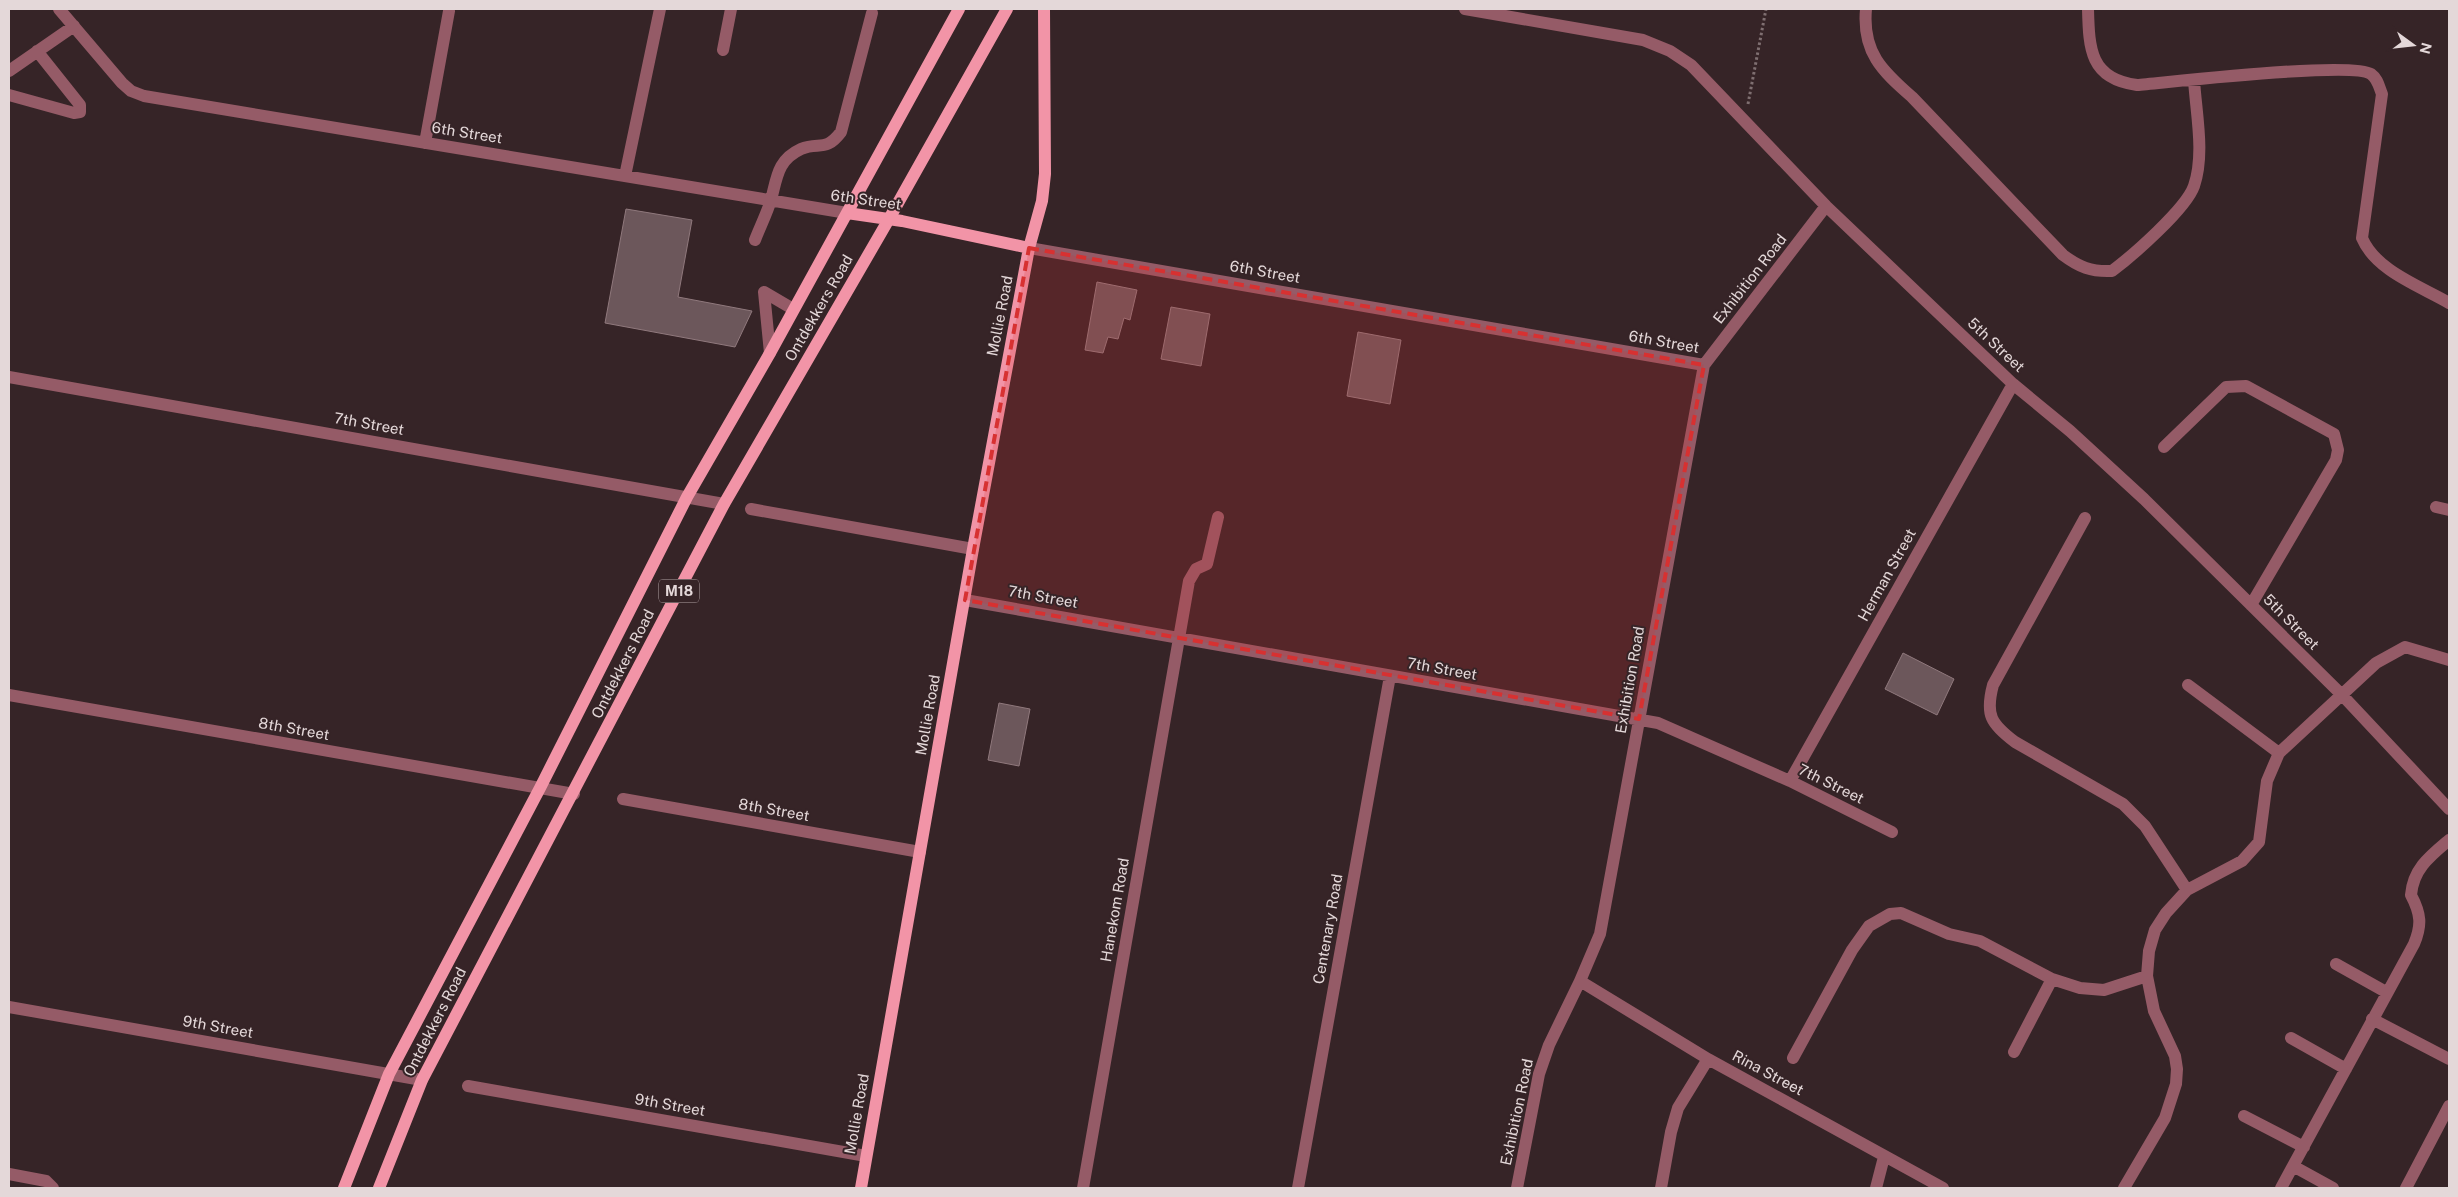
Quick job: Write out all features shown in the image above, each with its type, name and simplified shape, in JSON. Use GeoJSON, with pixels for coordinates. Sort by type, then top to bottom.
{"type":"FeatureCollection","features":[{"type":"Feature","properties":{"kind":"main road","name":"Ontdekkers Road"},"geometry":{"type":"LineString","coordinates":[[344,1188],[389,1074],[540,788],[686,497],[770,353],[959,9]]}},
{"type":"Feature","properties":{"kind":"main road","name":"Ontdekkers Road"},"geometry":{"type":"LineString","coordinates":[[379,1188],[422,1080],[574,794],[724,504],[890,219],[1006,9]]}},
{"type":"Feature","properties":{"kind":"main road","name":"Mollie Road"},"geometry":{"type":"LineString","coordinates":[[861,1188],[973,549],[1029,248],[1042,201],[1045,174],[1044,9]]}},
{"type":"Feature","properties":{"kind":"main road","name":"6th Street"},"geometry":{"type":"LineString","coordinates":[[847,213],[890,219],[1029,248]]}},
{"type":"Feature","properties":{"kind":"street","name":"6th Street"},"geometry":{"type":"LineString","coordinates":[[59,9],[126,87],[130,91],[144,96],[847,213]]}},
{"type":"Feature","properties":{"kind":"street"},"geometry":{"type":"LineString","coordinates":[[625,176],[660,9]]}},
{"type":"Feature","properties":{"kind":"street"},"geometry":{"type":"LineString","coordinates":[[723,50],[731,9]]}},
{"type":"Feature","properties":{"kind":"street","name":"5th Street"},"geometry":{"type":"LineString","coordinates":[[1465,9],[1643,40],[1658,45],[1691,65],[1826,206],[2013,384],[2070,431],[2144,499],[2343,696],[2449,809]]}},
{"type":"Feature","properties":{"kind":"street"},"geometry":{"type":"LineString","coordinates":[[1866,9],[1869,48],[1885,74],[1912,97],[2063,255],[2076,265],[2087,270],[2112,271],[2129,258],[2187,199],[2194,186],[2198,151],[2194,80]]}},
{"type":"Feature","properties":{"kind":"street"},"geometry":{"type":"LineString","coordinates":[[2088,9],[2089,46],[2097,65],[2108,76],[2121,83],[2137,85],[2342,69],[2359,70],[2371,74],[2377,81],[2382,94],[2362,238],[2366,249],[2384,266],[2449,303]]}},
{"type":"Feature","properties":{"kind":"street"},"geometry":{"type":"LineString","coordinates":[[425,143],[449,11]]}},
{"type":"Feature","properties":{"kind":"street"},"geometry":{"type":"LineString","coordinates":[[755,240],[771,200],[777,173],[785,159],[807,147],[828,145],[841,132],[872,13]]}},
{"type":"Feature","properties":{"kind":"street"},"geometry":{"type":"LineString","coordinates":[[9,71],[74,26]]}},
{"type":"Feature","properties":{"kind":"street"},"geometry":{"type":"LineString","coordinates":[[9,95],[74,113],[80,112],[80,105],[37,51]]}},
{"type":"Feature","properties":{"kind":"street","name":"Exhibition Road"},"geometry":{"type":"LineString","coordinates":[[1517,1188],[1539,1074],[1549,1045],[1600,934],[1704,365],[1826,206]]}},
{"type":"Feature","properties":{"kind":"street","name":"6th Street"},"geometry":{"type":"LineString","coordinates":[[1029,248],[1704,365]]}},
{"type":"Feature","properties":{"kind":"street"},"geometry":{"type":"LineString","coordinates":[[770,353],[764,292],[793,309]]}},
{"type":"Feature","properties":{"kind":"street","name":"7th Street"},"geometry":{"type":"LineString","coordinates":[[9,378],[724,504]]}},
{"type":"Feature","properties":{"kind":"street","name":"Herman Street"},"geometry":{"type":"LineString","coordinates":[[1790,781],[2013,384]]}},
{"type":"Feature","properties":{"kind":"street"},"geometry":{"type":"LineString","coordinates":[[2164,447],[2226,387],[2231,385],[2246,386],[2334,434],[2338,450],[2336,460],[2251,605]]}},
{"type":"Feature","properties":{"kind":"street"},"geometry":{"type":"LineString","coordinates":[[2436,507],[2449,510]]}},
{"type":"Feature","properties":{"kind":"street"},"geometry":{"type":"LineString","coordinates":[[750,508],[973,549]]}},
{"type":"Feature","properties":{"kind":"street","name":"Hanekom Road"},"geometry":{"type":"LineString","coordinates":[[1083,1188],[1189,581],[1196,569],[1207,564],[1218,516]]}},
{"type":"Feature","properties":{"kind":"street"},"geometry":{"type":"LineString","coordinates":[[2085,518],[1993,685],[1989,701],[1992,720],[2000,731],[2015,742],[2122,804],[2145,826],[2187,890]]}},
{"type":"Feature","properties":{"kind":"street","name":"7th Street"},"geometry":{"type":"LineString","coordinates":[[965,600],[1658,723],[1790,781],[1892,832]]}},
{"type":"Feature","properties":{"kind":"street"},"geometry":{"type":"LineString","coordinates":[[2124,1188],[2165,1118],[2176,1084],[2177,1069],[2175,1056],[2154,1011],[2147,976],[2149,951],[2155,930],[2166,913],[2187,890],[2242,861],[2259,842],[2267,781],[2278,753],[2343,696],[2376,664],[2405,647],[2449,660]]}},
{"type":"Feature","properties":{"kind":"street","name":"Centenary Road"},"geometry":{"type":"LineString","coordinates":[[1298,1188],[1390,676]]}},
{"type":"Feature","properties":{"kind":"street"},"geometry":{"type":"LineString","coordinates":[[2188,685],[2278,753]]}},
{"type":"Feature","properties":{"kind":"street","name":"8th Street"},"geometry":{"type":"LineString","coordinates":[[9,695],[574,794]]}},
{"type":"Feature","properties":{"kind":"street","name":"8th Street"},"geometry":{"type":"LineString","coordinates":[[623,799],[920,852]]}},
{"type":"Feature","properties":{"kind":"street"},"geometry":{"type":"LineString","coordinates":[[2281,1188],[2418,934],[2421,916],[2411,895],[2416,874],[2420,866],[2449,840]]}},
{"type":"Feature","properties":{"kind":"street"},"geometry":{"type":"LineString","coordinates":[[1793,1058],[1852,950],[1869,926],[1890,914],[1901,913],[1949,934],[1980,940],[2052,979],[2080,988],[2104,990],[2147,976]]}},
{"type":"Feature","properties":{"kind":"street"},"geometry":{"type":"LineString","coordinates":[[2336,964],[2386,992]]}},
{"type":"Feature","properties":{"kind":"street"},"geometry":{"type":"LineString","coordinates":[[2014,1052],[2052,979]]}},
{"type":"Feature","properties":{"kind":"street","name":"Rina Street"},"geometry":{"type":"LineString","coordinates":[[1580,981],[1708,1060],[1761,1087],[1884,1157],[1943,1188]]}},
{"type":"Feature","properties":{"kind":"street","name":"9th Street"},"geometry":{"type":"LineString","coordinates":[[9,1007],[422,1080]]}},
{"type":"Feature","properties":{"kind":"street"},"geometry":{"type":"LineString","coordinates":[[2372,1019],[2449,1059]]}},
{"type":"Feature","properties":{"kind":"street"},"geometry":{"type":"LineString","coordinates":[[2291,1038],[2346,1068]]}},
{"type":"Feature","properties":{"kind":"street"},"geometry":{"type":"LineString","coordinates":[[1661,1188],[1671,1132],[1678,1108],[1708,1060]]}},
{"type":"Feature","properties":{"kind":"street","name":"9th Street"},"geometry":{"type":"LineString","coordinates":[[468,1086],[866,1156]]}},
{"type":"Feature","properties":{"kind":"street"},"geometry":{"type":"LineString","coordinates":[[2406,1188],[2449,1106]]}},
{"type":"Feature","properties":{"kind":"street"},"geometry":{"type":"LineString","coordinates":[[2244,1116],[2304,1147]]}},
{"type":"Feature","properties":{"kind":"street"},"geometry":{"type":"LineString","coordinates":[[1876,1188],[1884,1157]]}},
{"type":"Feature","properties":{"kind":"street"},"geometry":{"type":"LineString","coordinates":[[2293,1166],[2333,1188]]}},
{"type":"Feature","properties":{"kind":"street"},"geometry":{"type":"LineString","coordinates":[[9,1174],[46,1181],[53,1188]]}},
{"type":"Feature","properties":{"kind":"path"},"geometry":{"type":"LineString","coordinates":[[1745,120],[1766,9]]}},
{"type":"Feature","properties":{"kind":"highlighted area"},"geometry":{"type":"Polygon","coordinates":[[[1029,248],[1704,365],[1639,719],[965,600],[1029,248]]]}},
{"type":"Feature","properties":{"kind":"building"},"geometry":{"type":"Polygon","coordinates":[[[626,209],[692,220],[678,297],[752,311],[735,347],[605,323],[626,209]]]}},
{"type":"Feature","properties":{"kind":"building"},"geometry":{"type":"Polygon","coordinates":[[[1097,282],[1137,290],[1130,320],[1124,318],[1118,339],[1108,337],[1103,353],[1085,350],[1097,282]]]}},
{"type":"Feature","properties":{"kind":"building"},"geometry":{"type":"Polygon","coordinates":[[[1171,307],[1210,314],[1201,366],[1161,359],[1171,307]]]}},
{"type":"Feature","properties":{"kind":"building"},"geometry":{"type":"Polygon","coordinates":[[[1358,332],[1401,340],[1390,404],[1347,396],[1358,332]]]}},
{"type":"Feature","properties":{"kind":"building"},"geometry":{"type":"Polygon","coordinates":[[[1903,653],[1954,679],[1937,715],[1885,689],[1903,653]]]}},
{"type":"Feature","properties":{"kind":"building"},"geometry":{"type":"Polygon","coordinates":[[[999,703],[1030,709],[1019,766],[988,760],[999,703]]]}}]}
